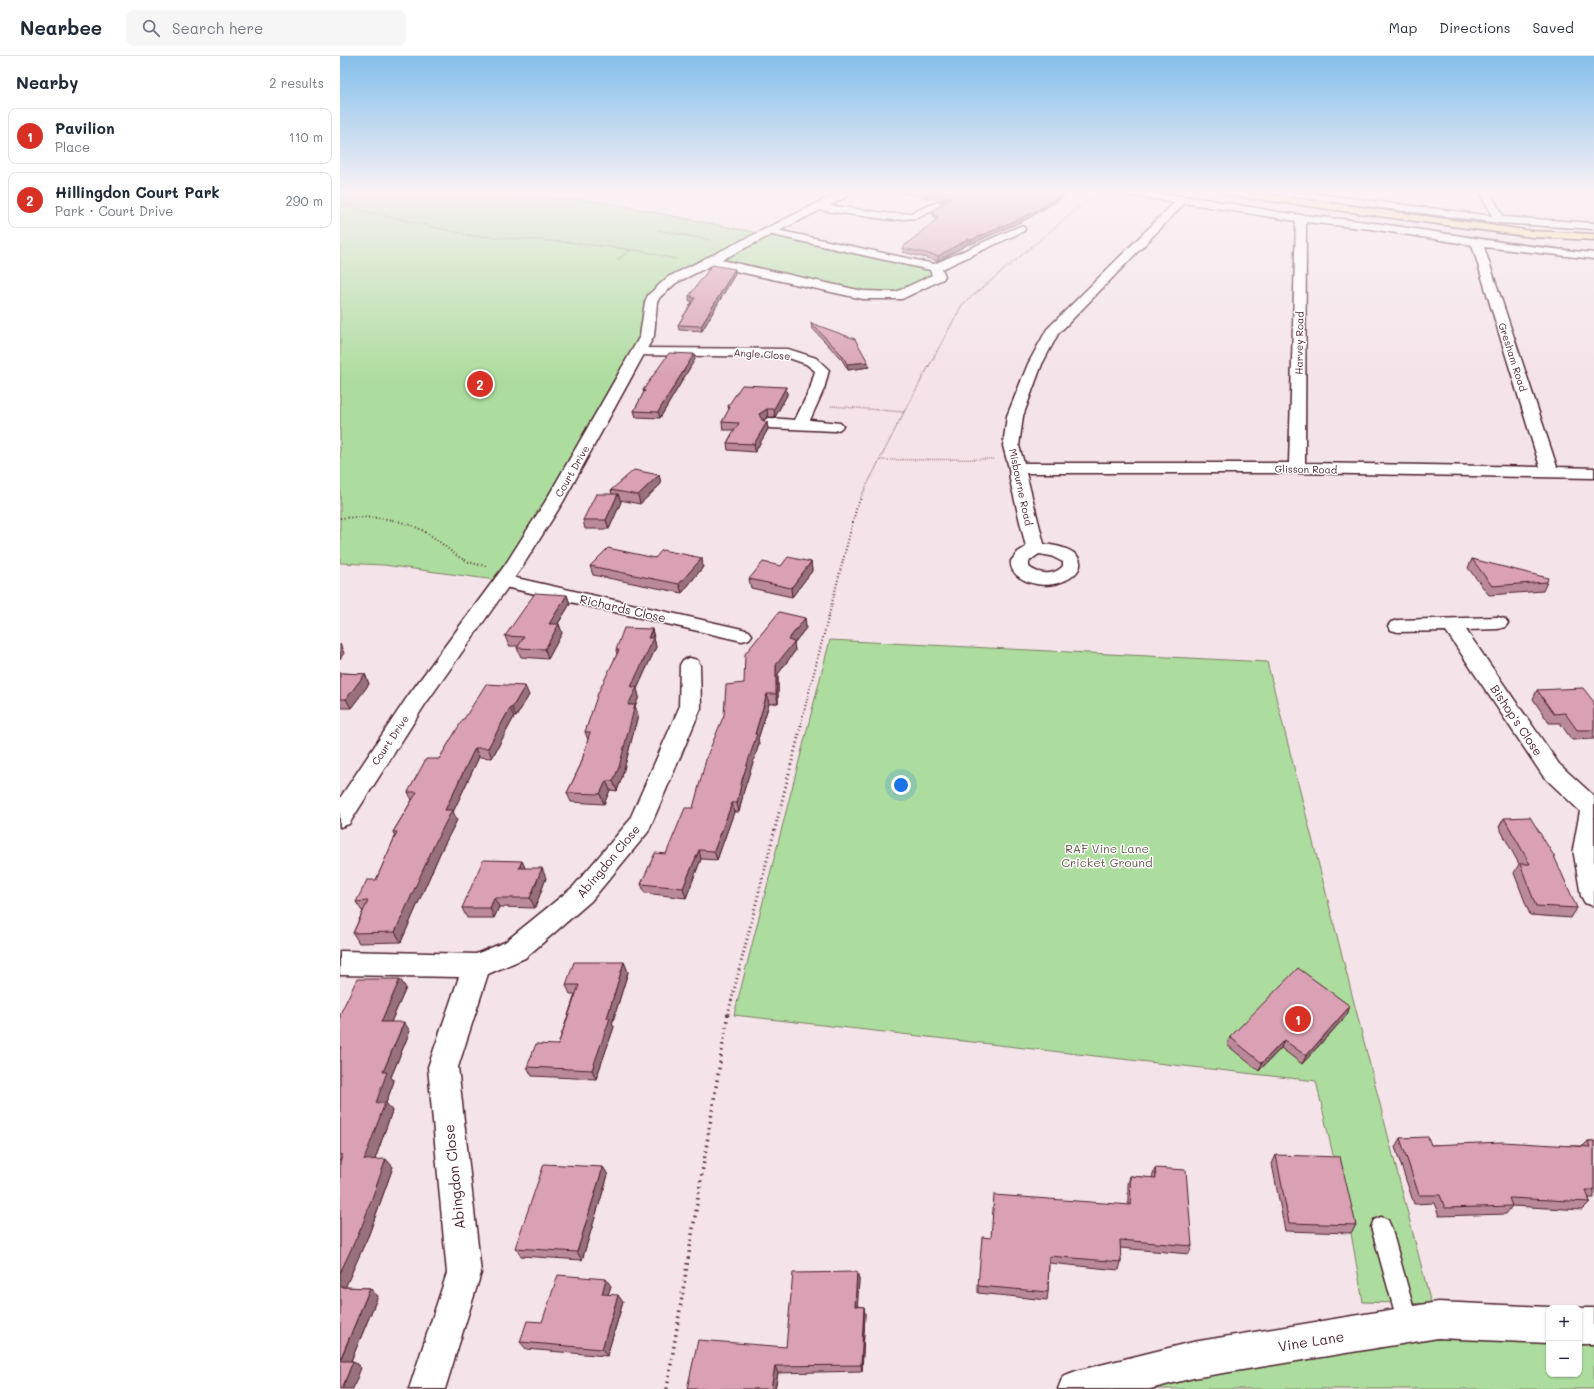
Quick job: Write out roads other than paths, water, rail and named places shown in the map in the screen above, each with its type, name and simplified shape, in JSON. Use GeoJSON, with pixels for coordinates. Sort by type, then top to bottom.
{"type":"FeatureCollection","features":[{"type":"Feature","properties":{"kind":"street","name":"Court Drive"},"geometry":{"type":"LineString","coordinates":[[340,818],[416,701],[508,574],[580,457],[647,336],[651,302],[654,295],[672,280],[722,254]]}},
{"type":"Feature","properties":{"kind":"street"},"geometry":{"type":"LineString","coordinates":[[873,254],[936,268],[966,254]]}},
{"type":"Feature","properties":{"kind":"street","name":"Misbourne Road"},"geometry":{"type":"LineString","coordinates":[[1036,549],[1018,480],[1012,446],[1015,416],[1035,364],[1052,332],[1128,254]]}},
{"type":"Feature","properties":{"kind":"street","name":"Harvey Road"},"geometry":{"type":"LineString","coordinates":[[1297,468],[1300,254]]}},
{"type":"Feature","properties":{"kind":"street","name":"Gresham Road"},"geometry":{"type":"LineString","coordinates":[[1481,254],[1550,472]]}},
{"type":"Feature","properties":{"kind":"street"},"geometry":{"type":"LineString","coordinates":[[1562,254],[1594,256]]}},
{"type":"Feature","properties":{"kind":"street"},"geometry":{"type":"LineString","coordinates":[[704,263],[863,295],[898,296],[940,276],[936,268]]}},
{"type":"Feature","properties":{"kind":"street","name":"Angle Close"},"geometry":{"type":"LineString","coordinates":[[639,352],[788,353],[811,361],[822,370],[817,389],[801,424]]}},
{"type":"Feature","properties":{"kind":"street"},"geometry":{"type":"LineString","coordinates":[[769,422],[835,426]]}},
{"type":"Feature","properties":{"kind":"street","name":"Glisson Road"},"geometry":{"type":"LineString","coordinates":[[1016,463],[1594,473]]}},
{"type":"Feature","properties":{"kind":"street","name":"Richards Close"},"geometry":{"type":"LineString","coordinates":[[508,574],[742,635]]}},
{"type":"Feature","properties":{"kind":"street"},"geometry":{"type":"LineString","coordinates":[[1398,626],[1498,623]]}},
{"type":"Feature","properties":{"kind":"street","name":"Bishop's Close"},"geometry":{"type":"LineString","coordinates":[[1452,624],[1551,770],[1593,808]]}},
{"type":"Feature","properties":{"kind":"street","name":"Abingdon Close"},"geometry":{"type":"LineString","coordinates":[[340,964],[477,966],[515,950],[582,894],[639,826],[690,708],[690,665]]}},
{"type":"Feature","properties":{"kind":"street"},"geometry":{"type":"LineString","coordinates":[[1593,808],[1585,849],[1594,896]]}},
{"type":"Feature","properties":{"kind":"street","name":"Abingdon Close"},"geometry":{"type":"LineString","coordinates":[[427,1389],[464,1273],[443,1067],[477,966]]}},
{"type":"Feature","properties":{"kind":"street","name":"Vine Lane"},"geometry":{"type":"LineString","coordinates":[[1076,1389],[1193,1360],[1408,1324],[1438,1320],[1546,1325]]}},
{"type":"Feature","properties":{"kind":"street"},"geometry":{"type":"LineString","coordinates":[[1582,1326],[1594,1326]]}},
{"type":"Feature","properties":{"kind":"lane"},"geometry":{"type":"LineString","coordinates":[[1381,1227],[1408,1324]]}},
{"type":"Feature","properties":{"kind":"place","name":"Hillingdon Court Park"},"geometry":{"type":"Point","coordinates":[480,384]}},
{"type":"Feature","properties":{"kind":"place","name":"Pavilion"},"geometry":{"type":"Point","coordinates":[1298,1019]}},
{"type":"Feature","properties":{"kind":"park label","name":"RAF Vine Lane Cricket Ground"},"geometry":{"type":"Point","coordinates":[1107,855]}}]}
